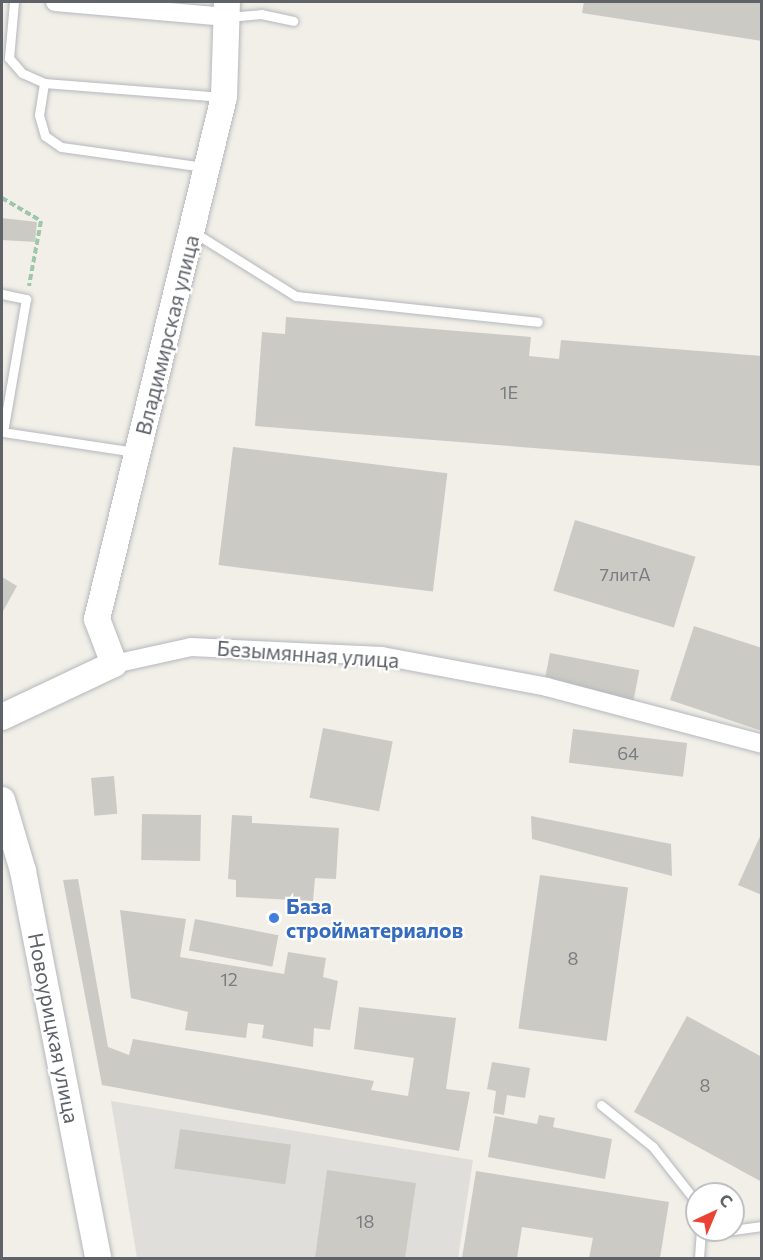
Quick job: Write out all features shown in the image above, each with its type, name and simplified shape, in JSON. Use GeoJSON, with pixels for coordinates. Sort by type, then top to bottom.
{"type":"FeatureCollection","features":[{"type":"Feature","properties":{"kind":"main road","name":"Владимирская улица"},"geometry":{"type":"LineString","coordinates":[[114,664],[97,619],[225,98],[226,9]]}},
{"type":"Feature","properties":{"kind":"main road","name":"Безымянная улица"},"geometry":{"type":"LineString","coordinates":[[2,717],[114,664]]}},
{"type":"Feature","properties":{"kind":"main road","name":"Новоурицкая улица"},"geometry":{"type":"LineString","coordinates":[[2,801],[23,871],[98,1258]]}},
{"type":"Feature","properties":{"kind":"street"},"geometry":{"type":"LineString","coordinates":[[55,2],[226,9]]}},
{"type":"Feature","properties":{"kind":"street","name":"Безымянная улица"},"geometry":{"type":"LineString","coordinates":[[114,664],[191,647],[382,656],[547,687],[762,744]]}},
{"type":"Feature","properties":{"kind":"lane"},"geometry":{"type":"LineString","coordinates":[[14,2],[9,58],[22,73],[44,83],[225,98]]}},
{"type":"Feature","properties":{"kind":"lane"},"geometry":{"type":"LineString","coordinates":[[226,9],[293,21]]}},
{"type":"Feature","properties":{"kind":"lane"},"geometry":{"type":"LineString","coordinates":[[44,83],[39,115],[45,136],[61,147],[208,168]]}},
{"type":"Feature","properties":{"kind":"lane"},"geometry":{"type":"LineString","coordinates":[[193,231],[296,296],[538,322]]}},
{"type":"Feature","properties":{"kind":"lane"},"geometry":{"type":"LineString","coordinates":[[2,294],[26,299],[2,432],[138,452]]}},
{"type":"Feature","properties":{"kind":"lane"},"geometry":{"type":"LineString","coordinates":[[601,1106],[653,1147],[685,1188]]}},
{"type":"Feature","properties":{"kind":"lane"},"geometry":{"type":"LineString","coordinates":[[745,1228],[762,1226]]}},
{"type":"Feature","properties":{"kind":"lane"},"geometry":{"type":"LineString","coordinates":[[699,1258],[701,1242]]}},
{"type":"Feature","properties":{"kind":"path"},"geometry":{"type":"LineString","coordinates":[[2,198],[41,221],[26,299]]}},
{"type":"Feature","properties":{"kind":"shaded area"},"geometry":{"type":"Polygon","coordinates":[[[111,1101],[473,1160],[458,1258],[137,1258],[111,1101]]]}},
{"type":"Feature","properties":{"kind":"building"},"geometry":{"type":"Polygon","coordinates":[[[584,2],[762,2],[762,41],[582,13],[584,2]]]}},
{"type":"Feature","properties":{"kind":"building"},"geometry":{"type":"Polygon","coordinates":[[[2,218],[37,222],[35,242],[2,240],[2,218]]]}},
{"type":"Feature","properties":{"kind":"building"},"geometry":{"type":"Polygon","coordinates":[[[286,317],[531,337],[529,356],[559,359],[561,340],[762,356],[762,466],[255,426],[262,332],[285,334],[286,317]]]}},
{"type":"Feature","properties":{"kind":"building"},"geometry":{"type":"Polygon","coordinates":[[[233,447],[447,473],[433,591],[218,565],[233,447]]]}},
{"type":"Feature","properties":{"kind":"building"},"geometry":{"type":"Polygon","coordinates":[[[575,520],[695,557],[674,628],[553,591],[575,520]]]}},
{"type":"Feature","properties":{"kind":"building"},"geometry":{"type":"Polygon","coordinates":[[[2,577],[17,586],[2,613],[2,577]]]}},
{"type":"Feature","properties":{"kind":"building"},"geometry":{"type":"Polygon","coordinates":[[[694,626],[762,648],[762,731],[670,700],[694,626]]]}},
{"type":"Feature","properties":{"kind":"building"},"geometry":{"type":"Polygon","coordinates":[[[550,653],[639,670],[633,702],[544,684],[550,653]]]}},
{"type":"Feature","properties":{"kind":"building"},"geometry":{"type":"Polygon","coordinates":[[[323,728],[393,742],[379,811],[309,798],[323,728]]]}},
{"type":"Feature","properties":{"kind":"building"},"geometry":{"type":"Polygon","coordinates":[[[573,729],[687,743],[683,777],[569,763],[573,729]]]}},
{"type":"Feature","properties":{"kind":"building"},"geometry":{"type":"Polygon","coordinates":[[[114,776],[117,814],[94,816],[91,778],[114,776]]]}},
{"type":"Feature","properties":{"kind":"building"},"geometry":{"type":"Polygon","coordinates":[[[142,814],[201,815],[200,861],[141,860],[142,814]]]}},
{"type":"Feature","properties":{"kind":"building"},"geometry":{"type":"Polygon","coordinates":[[[232,815],[252,816],[252,823],[339,828],[336,879],[315,878],[313,901],[236,897],[236,880],[228,879],[232,815]]]}},
{"type":"Feature","properties":{"kind":"building"},"geometry":{"type":"Polygon","coordinates":[[[531,816],[671,844],[672,876],[532,839],[531,816]]]}},
{"type":"Feature","properties":{"kind":"building"},"geometry":{"type":"Polygon","coordinates":[[[762,832],[762,895],[738,885],[762,832]]]}},
{"type":"Feature","properties":{"kind":"building"},"geometry":{"type":"Polygon","coordinates":[[[540,875],[628,887],[607,1041],[518,1028],[540,875]]]}},
{"type":"Feature","properties":{"kind":"building"},"geometry":{"type":"Polygon","coordinates":[[[78,879],[108,1047],[129,1055],[133,1039],[374,1081],[371,1090],[408,1096],[414,1058],[354,1049],[359,1007],[456,1018],[446,1089],[470,1092],[459,1151],[102,1085],[63,880],[78,879]]]}},
{"type":"Feature","properties":{"kind":"building"},"geometry":{"type":"Polygon","coordinates":[[[120,910],[186,919],[180,957],[284,974],[288,952],[326,958],[323,977],[338,981],[330,1030],[314,1028],[313,1047],[262,1038],[264,1025],[248,1023],[246,1038],[185,1030],[188,1012],[131,998],[120,910]]]}},
{"type":"Feature","properties":{"kind":"building"},"geometry":{"type":"Polygon","coordinates":[[[195,919],[278,935],[272,967],[189,950],[195,919]]]}},
{"type":"Feature","properties":{"kind":"building"},"geometry":{"type":"Polygon","coordinates":[[[687,1016],[762,1057],[762,1182],[634,1112],[687,1016]]]}},
{"type":"Feature","properties":{"kind":"building"},"geometry":{"type":"Polygon","coordinates":[[[492,1062],[530,1068],[525,1098],[507,1095],[504,1115],[493,1113],[496,1091],[487,1089],[492,1062]]]}},
{"type":"Feature","properties":{"kind":"building"},"geometry":{"type":"Polygon","coordinates":[[[539,1115],[555,1118],[553,1127],[612,1139],[605,1179],[488,1157],[495,1116],[537,1124],[539,1115]]]}},
{"type":"Feature","properties":{"kind":"building"},"geometry":{"type":"Polygon","coordinates":[[[180,1129],[291,1145],[285,1184],[174,1169],[180,1129]]]}},
{"type":"Feature","properties":{"kind":"building"},"geometry":{"type":"Polygon","coordinates":[[[327,1170],[416,1183],[405,1258],[315,1258],[327,1170]]]}},
{"type":"Feature","properties":{"kind":"building"},"geometry":{"type":"Polygon","coordinates":[[[476,1171],[669,1202],[660,1258],[589,1258],[593,1238],[522,1227],[517,1258],[462,1258],[476,1171]]]}},
{"type":"Feature","properties":{"kind":"place","name":"База стройматериалов"},"geometry":{"type":"Point","coordinates":[274,918]}}]}
